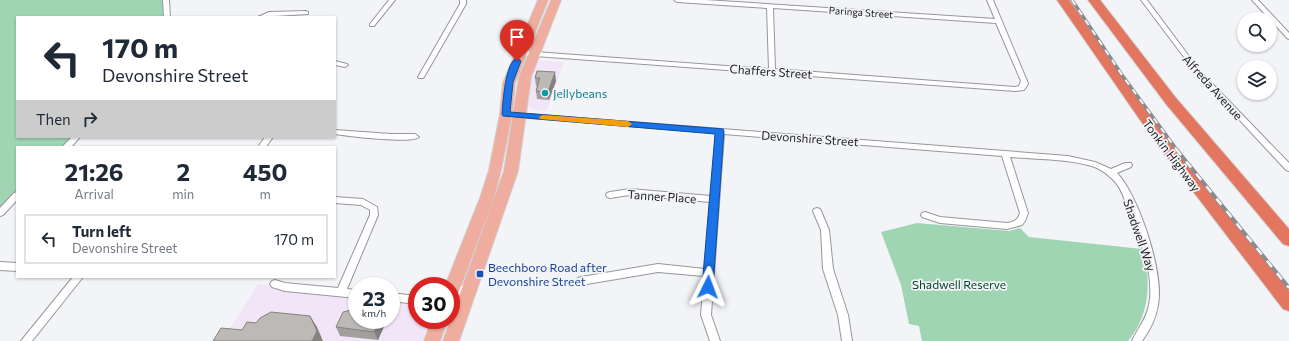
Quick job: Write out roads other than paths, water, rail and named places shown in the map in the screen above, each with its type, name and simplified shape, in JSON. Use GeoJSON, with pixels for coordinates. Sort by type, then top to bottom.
{"type":"FeatureCollection","features":[{"type":"Feature","properties":{"kind":"highway","name":"Tonkin Highway"},"geometry":{"type":"LineString","coordinates":[[1063,0],[1161,140],[1220,218],[1289,304]]}},
{"type":"Feature","properties":{"kind":"highway"},"geometry":{"type":"LineString","coordinates":[[1096,0],[1106,16],[1176,107],[1289,240]]}},
{"type":"Feature","properties":{"kind":"main road"},"geometry":{"type":"LineString","coordinates":[[460,317],[511,171],[520,116],[527,53],[543,0]]}},
{"type":"Feature","properties":{"kind":"main road"},"geometry":{"type":"LineString","coordinates":[[456,277],[487,198],[495,170],[506,114],[509,82],[556,0]]}},
{"type":"Feature","properties":{"kind":"main road"},"geometry":{"type":"LineString","coordinates":[[432,341],[437,329]]}},
{"type":"Feature","properties":{"kind":"main road"},"geometry":{"type":"LineString","coordinates":[[451,341],[456,329]]}},
{"type":"Feature","properties":{"kind":"street"},"geometry":{"type":"LineString","coordinates":[[166,0],[167,16]]}},
{"type":"Feature","properties":{"kind":"street"},"geometry":{"type":"LineString","coordinates":[[372,26],[392,0]]}},
{"type":"Feature","properties":{"kind":"street"},"geometry":{"type":"LineString","coordinates":[[421,77],[463,4],[463,0]]}},
{"type":"Feature","properties":{"kind":"street","name":"Paringa Street"},"geometry":{"type":"LineString","coordinates":[[677,0],[998,21]]}},
{"type":"Feature","properties":{"kind":"street"},"geometry":{"type":"LineString","coordinates":[[990,0],[998,21]]}},
{"type":"Feature","properties":{"kind":"street","name":"Alfreda Avenue"},"geometry":{"type":"LineString","coordinates":[[1144,0],[1198,72],[1289,168]]}},
{"type":"Feature","properties":{"kind":"street"},"geometry":{"type":"LineString","coordinates":[[1255,0],[1289,37]]}},
{"type":"Feature","properties":{"kind":"street"},"geometry":{"type":"LineString","coordinates":[[770,6],[772,71]]}},
{"type":"Feature","properties":{"kind":"street"},"geometry":{"type":"LineString","coordinates":[[264,16],[269,14],[306,13]]}},
{"type":"Feature","properties":{"kind":"street","name":"Chaffers Street"},"geometry":{"type":"LineString","coordinates":[[527,53],[1015,89],[1022,88],[1024,81],[998,21]]}},
{"type":"Feature","properties":{"kind":"street"},"geometry":{"type":"LineString","coordinates":[[336,63],[346,65]]}},
{"type":"Feature","properties":{"kind":"street","name":"Devonshire Street"},"geometry":{"type":"LineString","coordinates":[[506,114],[1077,160],[1094,164],[1112,172]]}},
{"type":"Feature","properties":{"kind":"street"},"geometry":{"type":"LineString","coordinates":[[715,341],[706,315],[720,131]]}},
{"type":"Feature","properties":{"kind":"street"},"geometry":{"type":"LineString","coordinates":[[336,132],[391,137],[415,137]]}},
{"type":"Feature","properties":{"kind":"street"},"geometry":{"type":"LineString","coordinates":[[67,146],[75,138]]}},
{"type":"Feature","properties":{"kind":"street"},"geometry":{"type":"LineString","coordinates":[[924,215],[940,220],[1008,226],[1015,225],[1020,222],[1024,213],[1005,154]]}},
{"type":"Feature","properties":{"kind":"street"},"geometry":{"type":"LineString","coordinates":[[1112,172],[1128,165]]}},
{"type":"Feature","properties":{"kind":"street","name":"Shadwell Way"},"geometry":{"type":"LineString","coordinates":[[1112,172],[1119,179],[1124,188],[1148,249],[1154,273],[1154,294],[1151,312],[1142,340]]}},
{"type":"Feature","properties":{"kind":"street","name":"Tanner Place"},"geometry":{"type":"LineString","coordinates":[[610,195],[630,192],[714,199]]}},
{"type":"Feature","properties":{"kind":"street"},"geometry":{"type":"LineString","coordinates":[[0,213],[16,196]]}},
{"type":"Feature","properties":{"kind":"street"},"geometry":{"type":"LineString","coordinates":[[336,200],[363,202],[374,209],[374,215],[341,292]]}},
{"type":"Feature","properties":{"kind":"street"},"geometry":{"type":"LineString","coordinates":[[817,211],[825,230],[828,269],[843,315],[847,341]]}},
{"type":"Feature","properties":{"kind":"street"},"geometry":{"type":"LineString","coordinates":[[0,266],[16,267]]}},
{"type":"Feature","properties":{"kind":"street"},"geometry":{"type":"LineString","coordinates":[[581,281],[658,268],[708,273]]}},
{"type":"Feature","properties":{"kind":"street"},"geometry":{"type":"LineString","coordinates":[[26,341],[77,278]]}},
{"type":"Feature","properties":{"kind":"street"},"geometry":{"type":"LineString","coordinates":[[460,295],[472,282]]}},
{"type":"Feature","properties":{"kind":"street"},"geometry":{"type":"LineString","coordinates":[[275,284],[285,287],[348,293]]}},
{"type":"Feature","properties":{"kind":"railway"},"geometry":{"type":"LineString","coordinates":[[1072,0],[1122,75],[1177,150]]}},
{"type":"Feature","properties":{"kind":"railway"},"geometry":{"type":"LineString","coordinates":[[1176,149],[1289,288]]}},
{"type":"Feature","properties":{"kind":"place","name":"Jellybeans"},"geometry":{"type":"Point","coordinates":[545,93]}},
{"type":"Feature","properties":{"kind":"place","name":"Beechboro Road after Devonshire Street"},"geometry":{"type":"Point","coordinates":[480,274]}},
{"type":"Feature","properties":{"kind":"park label","name":"Shadwell Reserve"},"geometry":{"type":"Point","coordinates":[959,284]}}]}
